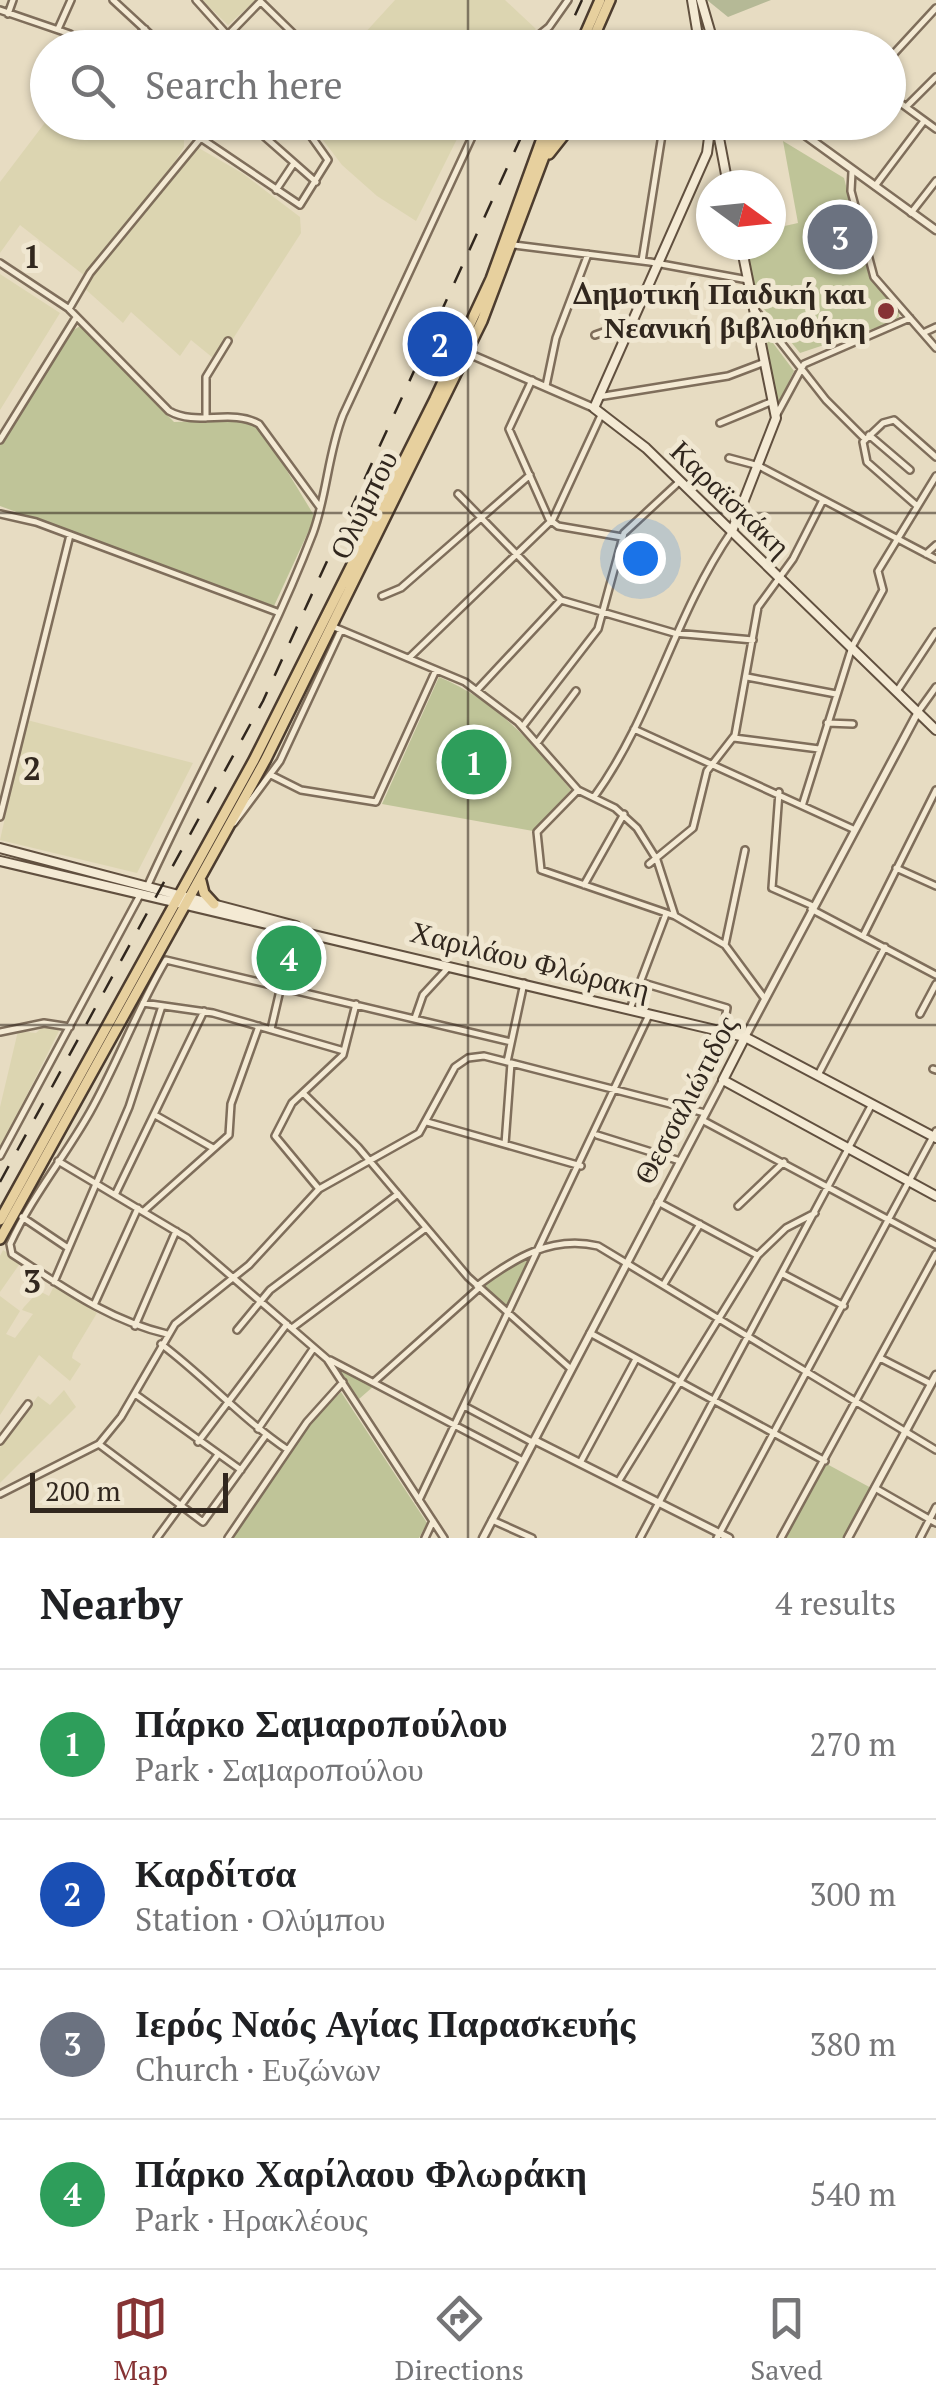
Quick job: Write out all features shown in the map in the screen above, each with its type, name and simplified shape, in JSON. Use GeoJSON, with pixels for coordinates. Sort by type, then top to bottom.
{"type":"FeatureCollection","features":[{"type":"Feature","properties":{"kind":"main road"},"geometry":{"type":"LineString","coordinates":[[587,30],[600,0]]}},
{"type":"Feature","properties":{"kind":"main road"},"geometry":{"type":"LineString","coordinates":[[597,30],[610,0]]}},
{"type":"Feature","properties":{"kind":"main road"},"geometry":{"type":"LineString","coordinates":[[692,0],[697,30]]}},
{"type":"Feature","properties":{"kind":"main road"},"geometry":{"type":"LineString","coordinates":[[701,0],[709,30]]}},
{"type":"Feature","properties":{"kind":"main road","name":"Ολύμπου"},"geometry":{"type":"LineString","coordinates":[[0,1220],[254,760],[463,352],[541,140]]}},
{"type":"Feature","properties":{"kind":"main road","name":"Ολύμπου"},"geometry":{"type":"LineString","coordinates":[[5,1242],[337,628],[514,245],[551,140]]}},
{"type":"Feature","properties":{"kind":"main road"},"geometry":{"type":"LineString","coordinates":[[538,174],[561,140]]}},
{"type":"Feature","properties":{"kind":"main road"},"geometry":{"type":"LineString","coordinates":[[598,410],[598,397],[710,140]]}},
{"type":"Feature","properties":{"kind":"main road"},"geometry":{"type":"LineString","coordinates":[[717,140],[724,170]]}},
{"type":"Feature","properties":{"kind":"main road"},"geometry":{"type":"LineString","coordinates":[[732,531],[776,418],[744,260]]}},
{"type":"Feature","properties":{"kind":"main road","name":"Καραϊσκάκη"},"geometry":{"type":"LineString","coordinates":[[598,410],[732,531],[936,730]]}},
{"type":"Feature","properties":{"kind":"main road"},"geometry":{"type":"LineString","coordinates":[[0,848],[189,902]]}},
{"type":"Feature","properties":{"kind":"main road"},"geometry":{"type":"LineString","coordinates":[[36,870],[39,859]]}},
{"type":"Feature","properties":{"kind":"main road"},"geometry":{"type":"LineString","coordinates":[[0,860],[140,895],[175,898]]}},
{"type":"Feature","properties":{"kind":"main road"},"geometry":{"type":"LineString","coordinates":[[201,880],[204,894],[214,904]]}},
{"type":"Feature","properties":{"kind":"main road","name":"Χαριλάου Φλώρακη"},"geometry":{"type":"LineString","coordinates":[[189,902],[214,904],[309,931],[745,1037],[935,1135]]}},
{"type":"Feature","properties":{"kind":"main road","name":"Χαριλάου Φλώρακη"},"geometry":{"type":"LineString","coordinates":[[189,902],[309,931]]}},
{"type":"Feature","properties":{"kind":"main road","name":"Θεσσαλιώτιδος"},"geometry":{"type":"LineString","coordinates":[[722,1080],[745,1037]]}},
{"type":"Feature","properties":{"kind":"main road"},"geometry":{"type":"LineString","coordinates":[[722,1080],[936,1196]]}},
{"type":"Feature","properties":{"kind":"street"},"geometry":{"type":"LineString","coordinates":[[8,14],[12,0]]}},
{"type":"Feature","properties":{"kind":"street"},"geometry":{"type":"LineString","coordinates":[[0,10],[58,30],[71,0]]}},
{"type":"Feature","properties":{"kind":"street"},"geometry":{"type":"LineString","coordinates":[[113,0],[145,29]]}},
{"type":"Feature","properties":{"kind":"street"},"geometry":{"type":"LineString","coordinates":[[196,0],[224,30]]}},
{"type":"Feature","properties":{"kind":"street"},"geometry":{"type":"LineString","coordinates":[[545,30],[568,0]]}},
{"type":"Feature","properties":{"kind":"street"},"geometry":{"type":"LineString","coordinates":[[237,30],[261,1],[290,30]]}},
{"type":"Feature","properties":{"kind":"street"},"geometry":{"type":"LineString","coordinates":[[906,40],[936,8]]}},
{"type":"Feature","properties":{"kind":"street"},"geometry":{"type":"LineString","coordinates":[[936,77],[906,107],[936,130]]}},
{"type":"Feature","properties":{"kind":"street"},"geometry":{"type":"LineString","coordinates":[[875,187],[924,120]]}},
{"type":"Feature","properties":{"kind":"street"},"geometry":{"type":"LineString","coordinates":[[69,309],[82,283],[199,140]]}},
{"type":"Feature","properties":{"kind":"street"},"geometry":{"type":"LineString","coordinates":[[201,140],[302,204],[327,158],[314,140]]}},
{"type":"Feature","properties":{"kind":"street"},"geometry":{"type":"LineString","coordinates":[[268,140],[316,182]]}},
{"type":"Feature","properties":{"kind":"street"},"geometry":{"type":"LineString","coordinates":[[147,887],[236,709],[312,535],[343,415],[471,140]]}},
{"type":"Feature","properties":{"kind":"street"},"geometry":{"type":"LineString","coordinates":[[642,260],[661,140]]}},
{"type":"Feature","properties":{"kind":"street"},"geometry":{"type":"LineString","coordinates":[[810,140],[935,228]]}},
{"type":"Feature","properties":{"kind":"street"},"geometry":{"type":"LineString","coordinates":[[276,191],[294,163]]}},
{"type":"Feature","properties":{"kind":"street"},"geometry":{"type":"LineString","coordinates":[[852,172],[851,190],[872,270],[936,348]]}},
{"type":"Feature","properties":{"kind":"street"},"geometry":{"type":"LineString","coordinates":[[911,213],[936,181]]}},
{"type":"Feature","properties":{"kind":"street"},"geometry":{"type":"LineString","coordinates":[[514,245],[642,260],[748,280]]}},
{"type":"Feature","properties":{"kind":"street"},"geometry":{"type":"LineString","coordinates":[[546,386],[556,338],[588,254]]}},
{"type":"Feature","properties":{"kind":"street"},"geometry":{"type":"LineString","coordinates":[[0,262],[69,309],[169,411],[187,420],[246,418],[259,424],[319,506]]}},
{"type":"Feature","properties":{"kind":"street"},"geometry":{"type":"LineString","coordinates":[[754,308],[800,368],[867,437],[910,470]]}},
{"type":"Feature","properties":{"kind":"street"},"geometry":{"type":"LineString","coordinates":[[776,418],[800,368],[818,356],[910,318]]}},
{"type":"Feature","properties":{"kind":"street"},"geometry":{"type":"LineString","coordinates":[[0,440],[75,319]]}},
{"type":"Feature","properties":{"kind":"street"},"geometry":{"type":"LineString","coordinates":[[923,333],[936,327]]}},
{"type":"Feature","properties":{"kind":"street"},"geometry":{"type":"LineString","coordinates":[[595,335],[612,329],[628,331]]}},
{"type":"Feature","properties":{"kind":"street"},"geometry":{"type":"LineString","coordinates":[[206,418],[206,376],[228,341]]}},
{"type":"Feature","properties":{"kind":"street","name":"Καραϊσκάκη"},"geometry":{"type":"LineString","coordinates":[[463,352],[598,410]]}},
{"type":"Feature","properties":{"kind":"street"},"geometry":{"type":"LineString","coordinates":[[598,397],[728,376],[765,362]]}},
{"type":"Feature","properties":{"kind":"street"},"geometry":{"type":"LineString","coordinates":[[532,380],[509,426],[550,522]]}},
{"type":"Feature","properties":{"kind":"street"},"geometry":{"type":"LineString","coordinates":[[720,424],[772,401]]}},
{"type":"Feature","properties":{"kind":"street"},"geometry":{"type":"LineString","coordinates":[[409,659],[550,522],[598,410]]}},
{"type":"Feature","properties":{"kind":"street"},"geometry":{"type":"LineString","coordinates":[[867,437],[894,420],[936,457]]}},
{"type":"Feature","properties":{"kind":"street"},"geometry":{"type":"LineString","coordinates":[[867,437],[866,460],[917,506]]}},
{"type":"Feature","properties":{"kind":"street"},"geometry":{"type":"LineString","coordinates":[[730,458],[759,466],[936,559]]}},
{"type":"Feature","properties":{"kind":"street"},"geometry":{"type":"LineString","coordinates":[[382,596],[401,588],[530,476]]}},
{"type":"Feature","properties":{"kind":"street"},"geometry":{"type":"LineString","coordinates":[[802,802],[852,647],[882,592],[878,571],[936,476]]}},
{"type":"Feature","properties":{"kind":"street"},"geometry":{"type":"LineString","coordinates":[[522,726],[589,642],[604,613],[622,537],[679,482]]}},
{"type":"Feature","properties":{"kind":"street"},"geometry":{"type":"LineString","coordinates":[[458,494],[561,600],[674,633],[752,640]]}},
{"type":"Feature","properties":{"kind":"street"},"geometry":{"type":"LineString","coordinates":[[649,864],[693,828],[712,762],[734,738],[758,607],[823,500]]}},
{"type":"Feature","properties":{"kind":"street"},"geometry":{"type":"LineString","coordinates":[[0,514],[14,515],[277,612]]}},
{"type":"Feature","properties":{"kind":"street"},"geometry":{"type":"LineString","coordinates":[[550,522],[622,537]]}},
{"type":"Feature","properties":{"kind":"street"},"geometry":{"type":"LineString","coordinates":[[594,797],[620,760],[674,633],[732,531]]}},
{"type":"Feature","properties":{"kind":"street"},"geometry":{"type":"LineString","coordinates":[[0,818],[70,535]]}},
{"type":"Feature","properties":{"kind":"street"},"geometry":{"type":"LineString","coordinates":[[926,554],[936,546]]}},
{"type":"Feature","properties":{"kind":"street"},"geometry":{"type":"LineString","coordinates":[[478,690],[561,600]]}},
{"type":"Feature","properties":{"kind":"street"},"geometry":{"type":"LineString","coordinates":[[226,831],[271,775],[337,628],[478,690],[522,726],[578,790],[624,814],[657,860],[674,916]]}},
{"type":"Feature","properties":{"kind":"street"},"geometry":{"type":"LineString","coordinates":[[896,691],[936,632]]}},
{"type":"Feature","properties":{"kind":"street"},"geometry":{"type":"LineString","coordinates":[[271,775],[301,790],[376,802],[436,670]]}},
{"type":"Feature","properties":{"kind":"street"},"geometry":{"type":"LineString","coordinates":[[746,677],[836,694]]}},
{"type":"Feature","properties":{"kind":"street","name":"Θεσσαλιώτιδος"},"geometry":{"type":"LineString","coordinates":[[745,1037],[853,829],[918,712],[936,688]]}},
{"type":"Feature","properties":{"kind":"street"},"geometry":{"type":"LineString","coordinates":[[537,743],[576,691]]}},
{"type":"Feature","properties":{"kind":"street"},"geometry":{"type":"LineString","coordinates":[[827,723],[853,724]]}},
{"type":"Feature","properties":{"kind":"street"},"geometry":{"type":"LineString","coordinates":[[634,729],[802,802],[853,829]]}},
{"type":"Feature","properties":{"kind":"street"},"geometry":{"type":"LineString","coordinates":[[734,738],[819,749]]}},
{"type":"Feature","properties":{"kind":"street"},"geometry":{"type":"LineString","coordinates":[[578,790],[536,836],[542,870],[674,916],[725,945],[765,999]]}},
{"type":"Feature","properties":{"kind":"street"},"geometry":{"type":"LineString","coordinates":[[864,936],[936,790]]}},
{"type":"Feature","properties":{"kind":"street"},"geometry":{"type":"LineString","coordinates":[[779,792],[772,888],[936,974]]}},
{"type":"Feature","properties":{"kind":"street"},"geometry":{"type":"LineString","coordinates":[[584,885],[624,814]]}},
{"type":"Feature","properties":{"kind":"street"},"geometry":{"type":"LineString","coordinates":[[725,945],[745,850]]}},
{"type":"Feature","properties":{"kind":"street"},"geometry":{"type":"LineString","coordinates":[[896,868],[936,886]]}},
{"type":"Feature","properties":{"kind":"street"},"geometry":{"type":"LineString","coordinates":[[0,1156],[140,895]]}},
{"type":"Feature","properties":{"kind":"street"},"geometry":{"type":"LineString","coordinates":[[630,1009],[666,913]]}},
{"type":"Feature","properties":{"kind":"street"},"geometry":{"type":"LineString","coordinates":[[266,982],[280,926]]}},
{"type":"Feature","properties":{"kind":"street"},"geometry":{"type":"LineString","coordinates":[[296,990],[309,931]]}},
{"type":"Feature","properties":{"kind":"street"},"geometry":{"type":"LineString","coordinates":[[818,1075],[885,948]]}},
{"type":"Feature","properties":{"kind":"street"},"geometry":{"type":"LineString","coordinates":[[167,1334],[134,1326],[93,1306],[12,1254],[5,1242],[94,1106],[166,960],[511,1042]]}},
{"type":"Feature","properties":{"kind":"street"},"geometry":{"type":"LineString","coordinates":[[414,1018],[423,994],[450,965]]}},
{"type":"Feature","properties":{"kind":"street"},"geometry":{"type":"LineString","coordinates":[[640,982],[727,1008],[724,1032]]}},
{"type":"Feature","properties":{"kind":"street"},"geometry":{"type":"LineString","coordinates":[[505,1144],[511,1042],[524,983]]}},
{"type":"Feature","properties":{"kind":"street"},"geometry":{"type":"LineString","coordinates":[[920,1014],[936,984]]}},
{"type":"Feature","properties":{"kind":"street"},"geometry":{"type":"LineString","coordinates":[[271,1030],[281,986]]}},
{"type":"Feature","properties":{"kind":"street"},"geometry":{"type":"LineString","coordinates":[[143,1004],[204,1012],[344,1051]]}},
{"type":"Feature","properties":{"kind":"street"},"geometry":{"type":"LineString","coordinates":[[319,1189],[275,1141],[290,1107],[344,1051],[356,1004]]}},
{"type":"Feature","properties":{"kind":"street"},"geometry":{"type":"LineString","coordinates":[[54,1282],[151,1049],[162,1006]]}},
{"type":"Feature","properties":{"kind":"street"},"geometry":{"type":"LineString","coordinates":[[115,1195],[204,1012]]}},
{"type":"Feature","properties":{"kind":"street"},"geometry":{"type":"LineString","coordinates":[[418,1500],[596,1135],[650,1014]]}},
{"type":"Feature","properties":{"kind":"street"},"geometry":{"type":"LineString","coordinates":[[0,1032],[44,1023],[70,1027]]}},
{"type":"Feature","properties":{"kind":"street"},"geometry":{"type":"LineString","coordinates":[[93,1306],[141,1210],[230,1132],[231,1104],[259,1026]]}},
{"type":"Feature","properties":{"kind":"street"},"geometry":{"type":"LineString","coordinates":[[0,1494],[98,1444],[135,1394],[167,1334],[235,1276],[319,1189],[407,1142],[427,1122],[451,1073],[462,1061],[481,1056],[509,1062],[704,1116],[936,1245]]}},
{"type":"Feature","properties":{"kind":"street","name":"Θεσσαλιώτιδος"},"geometry":{"type":"LineString","coordinates":[[482,1538],[722,1080]]}},
{"type":"Feature","properties":{"kind":"street"},"geometry":{"type":"LineString","coordinates":[[302,1093],[370,1160],[478,1287],[571,1369]]}},
{"type":"Feature","properties":{"kind":"street"},"geometry":{"type":"LineString","coordinates":[[640,1538],[872,1104]]}},
{"type":"Feature","properties":{"kind":"street"},"geometry":{"type":"LineString","coordinates":[[154,1114],[213,1148]]}},
{"type":"Feature","properties":{"kind":"street"},"geometry":{"type":"LineString","coordinates":[[427,1122],[580,1166]]}},
{"type":"Feature","properties":{"kind":"street"},"geometry":{"type":"LineString","coordinates":[[596,1135],[680,1161]]}},
{"type":"Feature","properties":{"kind":"street"},"geometry":{"type":"LineString","coordinates":[[719,1536],[935,1135]]}},
{"type":"Feature","properties":{"kind":"street"},"geometry":{"type":"LineString","coordinates":[[58,1162],[176,1231],[235,1276],[328,1358],[523,1461]]}},
{"type":"Feature","properties":{"kind":"street"},"geometry":{"type":"LineString","coordinates":[[738,1206],[784,1162]]}},
{"type":"Feature","properties":{"kind":"street"},"geometry":{"type":"LineString","coordinates":[[238,1330],[261,1298],[398,1194]]}},
{"type":"Feature","properties":{"kind":"street"},"geometry":{"type":"LineString","coordinates":[[658,1202],[758,1255]]}},
{"type":"Feature","properties":{"kind":"street"},"geometry":{"type":"LineString","coordinates":[[618,1482],[758,1255],[786,1228],[815,1212]]}},
{"type":"Feature","properties":{"kind":"street"},"geometry":{"type":"LineString","coordinates":[[22,1217],[68,1248]]}},
{"type":"Feature","properties":{"kind":"street"},"geometry":{"type":"LineString","coordinates":[[664,1284],[700,1224]]}},
{"type":"Feature","properties":{"kind":"street"},"geometry":{"type":"LineString","coordinates":[[198,1442],[290,1326],[426,1228]]}},
{"type":"Feature","properties":{"kind":"street"},"geometry":{"type":"LineString","coordinates":[[134,1326],[176,1231]]}},
{"type":"Feature","properties":{"kind":"street"},"geometry":{"type":"LineString","coordinates":[[376,1381],[478,1287],[514,1260],[540,1249],[580,1242],[628,1262],[936,1450]]}},
{"type":"Feature","properties":{"kind":"street"},"geometry":{"type":"LineString","coordinates":[[781,1538],[936,1254]]}},
{"type":"Feature","properties":{"kind":"street"},"geometry":{"type":"LineString","coordinates":[[783,1274],[844,1306]]}},
{"type":"Feature","properties":{"kind":"street"},"geometry":{"type":"LineString","coordinates":[[590,1333],[678,1384],[825,1460]]}},
{"type":"Feature","properties":{"kind":"street"},"geometry":{"type":"LineString","coordinates":[[162,1344],[207,1379],[225,1404],[288,1450]]}},
{"type":"Feature","properties":{"kind":"street"},"geometry":{"type":"LineString","coordinates":[[258,1429],[314,1348]]}},
{"type":"Feature","properties":{"kind":"street"},"geometry":{"type":"LineString","coordinates":[[328,1358],[444,1538]]}},
{"type":"Feature","properties":{"kind":"street"},"geometry":{"type":"LineString","coordinates":[[880,1358],[931,1384]]}},
{"type":"Feature","properties":{"kind":"street"},"geometry":{"type":"LineString","coordinates":[[580,1464],[636,1359]]}},
{"type":"Feature","properties":{"kind":"street"},"geometry":{"type":"LineString","coordinates":[[848,1538],[936,1375]]}},
{"type":"Feature","properties":{"kind":"street"},"geometry":{"type":"LineString","coordinates":[[228,1538],[288,1450],[342,1382]]}},
{"type":"Feature","properties":{"kind":"street"},"geometry":{"type":"LineString","coordinates":[[135,1394],[217,1456],[242,1470]]}},
{"type":"Feature","properties":{"kind":"street"},"geometry":{"type":"LineString","coordinates":[[0,1442],[28,1404]]}},
{"type":"Feature","properties":{"kind":"street"},"geometry":{"type":"LineString","coordinates":[[464,1406],[729,1538]]}},
{"type":"Feature","properties":{"kind":"street"},"geometry":{"type":"LineString","coordinates":[[98,1444],[181,1509],[204,1522],[266,1435]]}},
{"type":"Feature","properties":{"kind":"street"},"geometry":{"type":"LineString","coordinates":[[157,1538],[217,1456]]}},
{"type":"Feature","properties":{"kind":"street"},"geometry":{"type":"LineString","coordinates":[[875,1488],[933,1521]]}},
{"type":"Feature","properties":{"kind":"street"},"geometry":{"type":"LineString","coordinates":[[920,1538],[933,1521],[936,1507]]}},
{"type":"Feature","properties":{"kind":"street"},"geometry":{"type":"LineString","coordinates":[[492,1520],[532,1538]]}},
{"type":"Feature","properties":{"kind":"street"},"geometry":{"type":"LineString","coordinates":[[425,1538],[433,1522]]}},
{"type":"Feature","properties":{"kind":"shaded area"},"geometry":{"type":"Polygon","coordinates":[[[202,0],[256,0],[228,25],[202,0]]]}},
{"type":"Feature","properties":{"kind":"shaded area"},"geometry":{"type":"Polygon","coordinates":[[[395,0],[505,0],[536,29],[535,30],[368,30],[395,0]]]}},
{"type":"Feature","properties":{"kind":"shaded area"},"geometry":{"type":"Polygon","coordinates":[[[32,140],[184,140],[174,163],[85,276],[20,225],[0,253],[0,182],[32,140]]]}},
{"type":"Feature","properties":{"kind":"shaded area"},"geometry":{"type":"Polygon","coordinates":[[[323,140],[456,140],[416,221],[377,196],[342,165],[323,140]]]}},
{"type":"Feature","properties":{"kind":"shaded area"},"geometry":{"type":"Polygon","coordinates":[[[197,147],[242,173],[300,217],[301,233],[218,362],[191,340],[180,356],[131,312],[123,323],[83,287],[197,147]]]}},
{"type":"Feature","properties":{"kind":"shaded area"},"geometry":{"type":"Polygon","coordinates":[[[0,274],[60,313],[0,410],[0,274]]]}},
{"type":"Feature","properties":{"kind":"shaded area"},"geometry":{"type":"Polygon","coordinates":[[[27,720],[193,763],[137,873],[0,840],[27,720]]]}},
{"type":"Feature","properties":{"kind":"shaded area"},"geometry":{"type":"Polygon","coordinates":[[[47,1023],[59,1031],[0,1148],[0,1107],[18,1031],[36,1033],[47,1023]]]}},
{"type":"Feature","properties":{"kind":"shaded area"},"geometry":{"type":"Polygon","coordinates":[[[3,1250],[21,1262],[0,1292],[0,1256],[3,1250]]]}},
{"type":"Feature","properties":{"kind":"shaded area"},"geometry":{"type":"Polygon","coordinates":[[[54,1286],[97,1313],[73,1353],[72,1358],[81,1364],[70,1381],[39,1355],[0,1415],[0,1296],[20,1311],[6,1334],[15,1338],[33,1314],[22,1310],[24,1307],[39,1291],[49,1296],[54,1286]]]}},
{"type":"Feature","properties":{"kind":"shaded area"},"geometry":{"type":"Polygon","coordinates":[[[64,1390],[76,1407],[0,1483],[0,1447],[38,1396],[50,1405],[64,1390]]]}},
{"type":"Feature","properties":{"kind":"green space"},"geometry":{"type":"Polygon","coordinates":[[[707,0],[771,0],[728,17],[707,0]]]}},
{"type":"Feature","properties":{"kind":"green space"},"geometry":{"type":"Polygon","coordinates":[[[783,141],[844,178],[869,276],[899,311],[899,317],[800,353],[755,298],[748,260],[786,260],[786,226],[798,223],[783,141]]]}},
{"type":"Feature","properties":{"kind":"green space"},"geometry":{"type":"Polygon","coordinates":[[[80,326],[174,422],[249,420],[261,428],[315,517],[274,606],[0,506],[0,445],[69,333],[80,326]]]}},
{"type":"Feature","properties":{"kind":"green space"},"geometry":{"type":"Polygon","coordinates":[[[761,327],[794,371],[779,402],[776,401],[761,327]]]}},
{"type":"Feature","properties":{"kind":"green space"},"geometry":{"type":"Polygon","coordinates":[[[439,677],[496,711],[571,790],[533,831],[382,804],[439,677]]]}},
{"type":"Feature","properties":{"kind":"green space"},"geometry":{"type":"Polygon","coordinates":[[[281,930],[309,936],[296,986],[268,980],[281,930]]]}},
{"type":"Feature","properties":{"kind":"green space"},"geometry":{"type":"Polygon","coordinates":[[[534,1253],[506,1307],[483,1285],[534,1253]]]}},
{"type":"Feature","properties":{"kind":"green space"},"geometry":{"type":"Polygon","coordinates":[[[337,1366],[375,1385],[359,1399],[337,1366]]]}},
{"type":"Feature","properties":{"kind":"green space"},"geometry":{"type":"Polygon","coordinates":[[[341,1392],[427,1523],[419,1538],[233,1538],[310,1423],[341,1392]]]}},
{"type":"Feature","properties":{"kind":"green space"},"geometry":{"type":"Polygon","coordinates":[[[825,1463],[873,1489],[846,1538],[783,1538],[825,1463]]]}},
{"type":"Feature","properties":{"kind":"railway"},"geometry":{"type":"LineString","coordinates":[[568,30],[582,0]]}},
{"type":"Feature","properties":{"kind":"railway"},"geometry":{"type":"LineString","coordinates":[[0,1182],[263,701],[520,140]]}},
{"type":"Feature","properties":{"kind":"place","name":"Ιερός Ναός Αγίας Παρασκευής"},"geometry":{"type":"Point","coordinates":[840,237]}},
{"type":"Feature","properties":{"kind":"place","name":"Δημοτική Παιδική και Νεανική βιβλιοθήκη"},"geometry":{"type":"Point","coordinates":[886,311]}},
{"type":"Feature","properties":{"kind":"place","name":"Καρδίτσα"},"geometry":{"type":"Point","coordinates":[440,344]}},
{"type":"Feature","properties":{"kind":"place","name":"Πάρκο Σαμαροπούλου"},"geometry":{"type":"Point","coordinates":[474,762]}},
{"type":"Feature","properties":{"kind":"place","name":"Πάρκο Χαρίλαου Φλωράκη"},"geometry":{"type":"Point","coordinates":[289,958]}}]}
